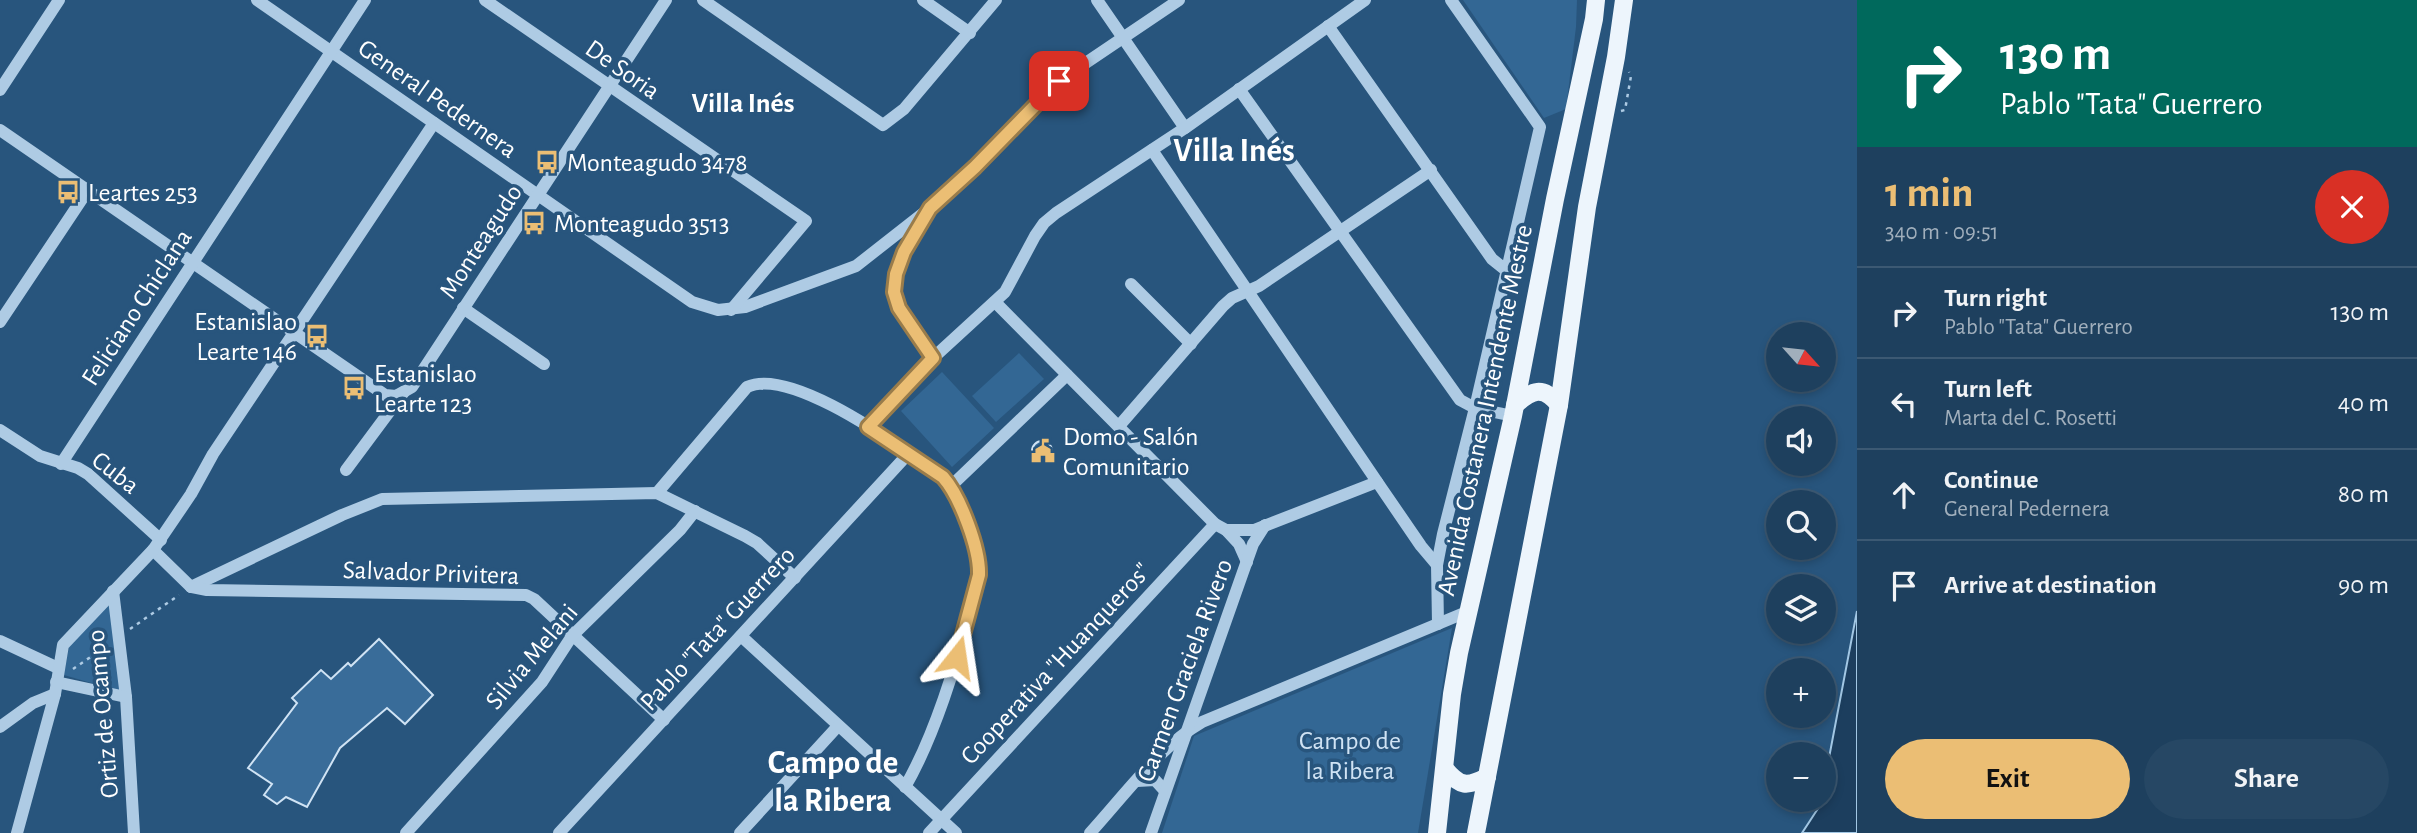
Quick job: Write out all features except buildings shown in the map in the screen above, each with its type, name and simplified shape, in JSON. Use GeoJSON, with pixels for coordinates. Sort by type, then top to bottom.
{"type":"FeatureCollection","features":[{"type":"Feature","properties":{"kind":"main road","name":"Avenida Costanera Intendente Mestre"},"geometry":{"type":"LineString","coordinates":[[1437,833],[1452,694],[1514,410],[1555,199],[1594,19],[1595,0]]}},
{"type":"Feature","properties":{"kind":"main road"},"geometry":{"type":"LineString","coordinates":[[1476,833],[1559,405],[1589,195],[1616,57],[1624,0]]}},
{"type":"Feature","properties":{"kind":"main road"},"geometry":{"type":"LineString","coordinates":[[1514,410],[1527,395],[1535,391],[1548,394],[1559,405]]}},
{"type":"Feature","properties":{"kind":"main road"},"geometry":{"type":"LineString","coordinates":[[1445,769],[1460,783],[1470,784],[1487,777]]}},
{"type":"Feature","properties":{"kind":"street"},"geometry":{"type":"LineString","coordinates":[[0,90],[59,0]]}},
{"type":"Feature","properties":{"kind":"street","name":"General Pedernera"},"geometry":{"type":"LineString","coordinates":[[257,0],[692,302],[709,308],[732,310],[856,266],[930,208],[975,167],[1048,91],[1179,0]]}},
{"type":"Feature","properties":{"kind":"street","name":"Feliciano Chiclana"},"geometry":{"type":"LineString","coordinates":[[61,464],[365,0]]}},
{"type":"Feature","properties":{"kind":"street","name":"De Soria"},"geometry":{"type":"LineString","coordinates":[[485,0],[806,221],[732,310]]}},
{"type":"Feature","properties":{"kind":"street","name":"Monteagudo"},"geometry":{"type":"LineString","coordinates":[[345,470],[400,394],[412,387],[666,0]]}},
{"type":"Feature","properties":{"kind":"street"},"geometry":{"type":"LineString","coordinates":[[704,0],[883,125],[905,109],[996,0]]}},
{"type":"Feature","properties":{"kind":"street"},"geometry":{"type":"LineString","coordinates":[[923,0],[970,33]]}},
{"type":"Feature","properties":{"kind":"street"},"geometry":{"type":"LineString","coordinates":[[1097,0],[1185,128]]}},
{"type":"Feature","properties":{"kind":"street"},"geometry":{"type":"LineString","coordinates":[[868,427],[933,358],[1005,292],[1044,223],[1185,128],[1365,0]]}},
{"type":"Feature","properties":{"kind":"street"},"geometry":{"type":"LineString","coordinates":[[1438,624],[1437,565],[1443,534],[1540,127],[1451,0]]}},
{"type":"Feature","properties":{"kind":"street"},"geometry":{"type":"LineString","coordinates":[[1328,26],[1492,259],[1507,271]]}},
{"type":"Feature","properties":{"kind":"street"},"geometry":{"type":"LineString","coordinates":[[1239,89],[1460,400],[1475,408],[1514,410]]}},
{"type":"Feature","properties":{"kind":"street"},"geometry":{"type":"LineString","coordinates":[[17,833],[56,681],[62,645],[157,545],[191,495],[213,454],[434,123]]}},
{"type":"Feature","properties":{"kind":"street"},"geometry":{"type":"LineString","coordinates":[[0,130],[385,395],[400,394]]}},
{"type":"Feature","properties":{"kind":"street"},"geometry":{"type":"LineString","coordinates":[[1152,150],[1377,482],[1437,565]]}},
{"type":"Feature","properties":{"kind":"street"},"geometry":{"type":"LineString","coordinates":[[1119,426],[1232,298],[1259,286],[1431,170]]}},
{"type":"Feature","properties":{"kind":"street"},"geometry":{"type":"LineString","coordinates":[[0,321],[88,190]]}},
{"type":"Feature","properties":{"kind":"street"},"geometry":{"type":"LineString","coordinates":[[930,208],[904,252],[896,274],[894,292],[899,308],[933,358]]}},
{"type":"Feature","properties":{"kind":"street"},"geometry":{"type":"LineString","coordinates":[[1131,284],[1191,344]]}},
{"type":"Feature","properties":{"kind":"street"},"geometry":{"type":"LineString","coordinates":[[995,302],[1239,544],[1247,562]]}},
{"type":"Feature","properties":{"kind":"street"},"geometry":{"type":"LineString","coordinates":[[463,308],[544,365]]}},
{"type":"Feature","properties":{"kind":"street"},"geometry":{"type":"LineString","coordinates":[[951,486],[1067,375]]}},
{"type":"Feature","properties":{"kind":"street"},"geometry":{"type":"LineString","coordinates":[[657,493],[747,387],[757,383],[775,384],[823,400],[938,472],[951,486],[976,553],[979,575],[957,657],[920,758],[905,787]]}},
{"type":"Feature","properties":{"kind":"street","name":"Cuba"},"geometry":{"type":"LineString","coordinates":[[0,430],[40,456],[78,468],[88,474],[157,545],[191,587]]}},
{"type":"Feature","properties":{"kind":"street","name":"Pablo \"Tata\" Guerrero"},"geometry":{"type":"LineString","coordinates":[[559,833],[909,453]]}},
{"type":"Feature","properties":{"kind":"street"},"geometry":{"type":"LineString","coordinates":[[1221,527],[1244,531],[1265,525],[1377,482]]}},
{"type":"Feature","properties":{"kind":"street"},"geometry":{"type":"LineString","coordinates":[[191,587],[342,515],[382,499],[657,493],[757,543],[794,578]]}},
{"type":"Feature","properties":{"kind":"street","name":"Silvia Melani"},"geometry":{"type":"LineString","coordinates":[[406,833],[542,682],[572,636],[671,539],[695,511]]}},
{"type":"Feature","properties":{"kind":"street","name":"Carmen Graciela Rivero"},"geometry":{"type":"LineString","coordinates":[[1151,833],[1247,562],[1265,525]]}},
{"type":"Feature","properties":{"kind":"street","name":"Cooperativa \"Huanqueros\""},"geometry":{"type":"LineString","coordinates":[[929,833],[1221,527]]}},
{"type":"Feature","properties":{"kind":"street"},"geometry":{"type":"LineString","coordinates":[[1418,541],[1434,542],[1443,534]]}},
{"type":"Feature","properties":{"kind":"street","name":"Salvador Privitera"},"geometry":{"type":"LineString","coordinates":[[191,587],[221,590],[526,595],[663,720]]}},
{"type":"Feature","properties":{"kind":"street","name":"Ortiz de Ocampo"},"geometry":{"type":"LineString","coordinates":[[113,591],[126,697],[134,833]]}},
{"type":"Feature","properties":{"kind":"street"},"geometry":{"type":"LineString","coordinates":[[1090,833],[1185,731],[1469,611]]}},
{"type":"Feature","properties":{"kind":"street"},"geometry":{"type":"LineString","coordinates":[[741,636],[956,833]]}},
{"type":"Feature","properties":{"kind":"street"},"geometry":{"type":"LineString","coordinates":[[0,641],[56,681],[126,697]]}},
{"type":"Feature","properties":{"kind":"street","name":"Ortiz de Ocampo"},"geometry":{"type":"LineString","coordinates":[[0,727],[33,703],[56,681]]}},
{"type":"Feature","properties":{"kind":"street"},"geometry":{"type":"LineString","coordinates":[[740,833],[838,726]]}},
{"type":"Feature","properties":{"kind":"street"},"geometry":{"type":"LineString","coordinates":[[1137,781],[1155,780],[1165,791]]}},
{"type":"Feature","properties":{"kind":"green space"},"geometry":{"type":"Polygon","coordinates":[[[1463,0],[1577,0],[1566,109],[1544,118],[1463,0]]]}},
{"type":"Feature","properties":{"kind":"green space"},"geometry":{"type":"Polygon","coordinates":[[[1019,353],[1044,379],[996,422],[972,396],[1019,353]]]}},
{"type":"Feature","properties":{"kind":"green space"},"geometry":{"type":"Polygon","coordinates":[[[942,372],[994,428],[952,467],[901,411],[942,372]]]}},
{"type":"Feature","properties":{"kind":"green space"},"geometry":{"type":"Polygon","coordinates":[[[111,600],[122,692],[64,675],[69,647],[111,600]]]}},
{"type":"Feature","properties":{"kind":"green space","name":"Campo de la Ribera"},"geometry":{"type":"Polygon","coordinates":[[[1452,628],[1418,833],[1162,833],[1194,736],[1452,628]]]}},
{"type":"Feature","properties":{"kind":"shaded area"},"geometry":{"type":"Polygon","coordinates":[[[1857,611],[1857,833],[1802,833],[1816,812],[1836,812],[1836,742],[1832,742],[1857,611]]]}},
{"type":"Feature","properties":{"kind":"place","name":"Monteagudo 3478"},"geometry":{"type":"Point","coordinates":[547,162]}},
{"type":"Feature","properties":{"kind":"place","name":"Leartes 253"},"geometry":{"type":"Point","coordinates":[68,192]}},
{"type":"Feature","properties":{"kind":"place","name":"Monteagudo 3513"},"geometry":{"type":"Point","coordinates":[534,223]}},
{"type":"Feature","properties":{"kind":"place","name":"Estanislao Learte 146"},"geometry":{"type":"Point","coordinates":[317,336]}},
{"type":"Feature","properties":{"kind":"place","name":"Estanislao Learte 123"},"geometry":{"type":"Point","coordinates":[354,388]}},
{"type":"Feature","properties":{"kind":"place","name":"Domo - Salón Comunitario"},"geometry":{"type":"Point","coordinates":[1043,451]}},
{"type":"Feature","properties":{"kind":"district","name":"Villa Inés"},"geometry":{"type":"Point","coordinates":[743,102]}},
{"type":"Feature","properties":{"kind":"district","name":"Villa Inés"},"geometry":{"type":"Point","coordinates":[1234,149]}},
{"type":"Feature","properties":{"kind":"district","name":"Campo de la Ribera"},"geometry":{"type":"Point","coordinates":[833,780]}},
{"type":"Feature","properties":{"kind":"route"},"geometry":{"type":"LineString","coordinates":[[957,657],[979,575],[979,564],[966,523],[951,486],[938,472],[868,427],[933,358],[899,308],[894,292],[896,274],[904,252],[930,208],[975,167],[1059,81]]}}]}
